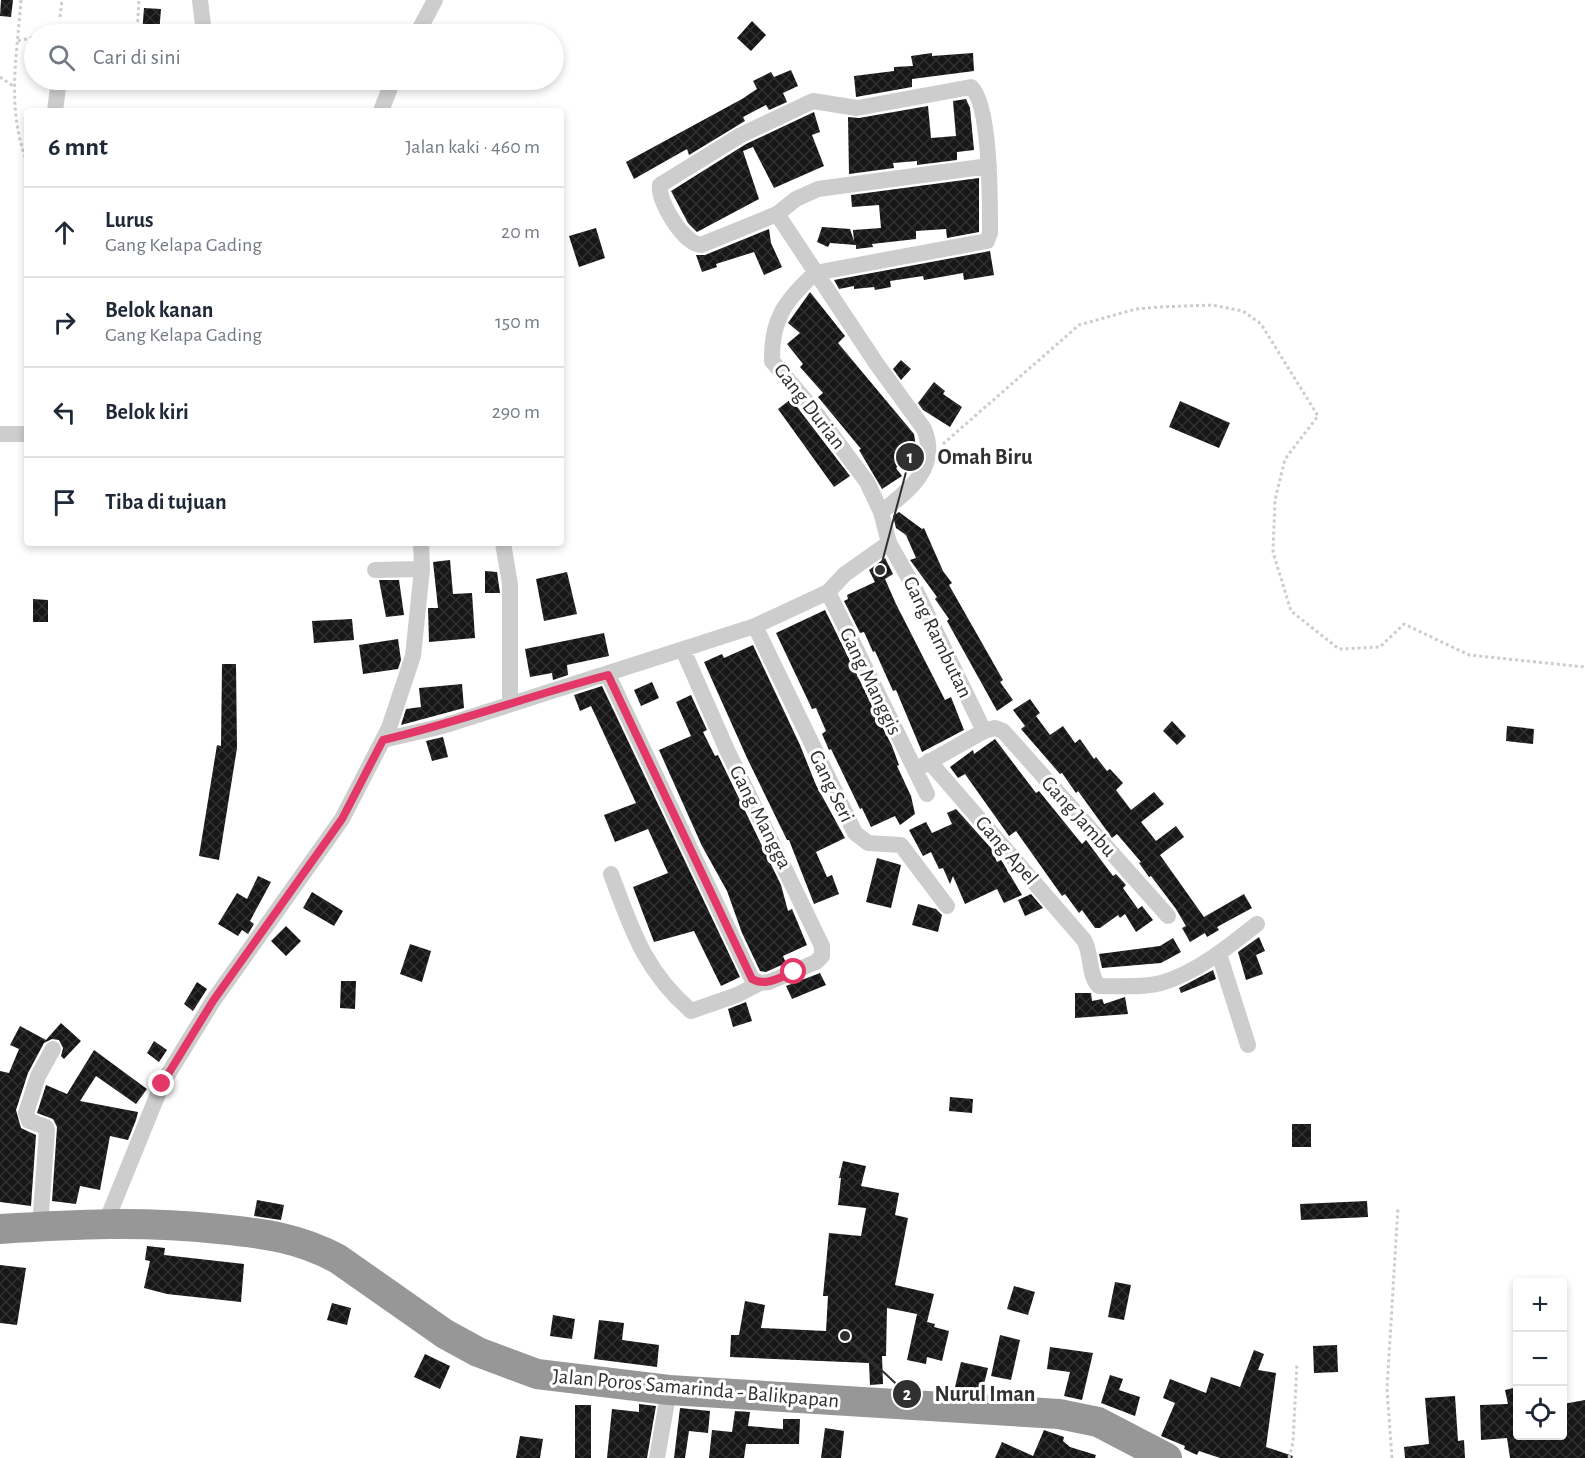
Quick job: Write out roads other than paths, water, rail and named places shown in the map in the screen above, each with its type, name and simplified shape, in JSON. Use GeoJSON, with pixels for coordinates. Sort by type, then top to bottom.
{"type":"FeatureCollection","features":[{"type":"Feature","properties":{"kind":"highway","name":"Jalan Poros Samarinda - Balikpapan"},"geometry":{"type":"LineString","coordinates":[[0,1229],[106,1222],[174,1224],[270,1235],[298,1241],[338,1259],[445,1334],[509,1365],[537,1374],[577,1381],[669,1390],[1026,1411],[1082,1417],[1115,1429],[1167,1458]]}},
{"type":"Feature","properties":{"kind":"street"},"geometry":{"type":"LineString","coordinates":[[200,0],[203,24]]}},
{"type":"Feature","properties":{"kind":"street"},"geometry":{"type":"LineString","coordinates":[[422,24],[435,0]]}},
{"type":"Feature","properties":{"kind":"street"},"geometry":{"type":"LineString","coordinates":[[815,273],[984,243],[990,233],[989,166],[976,92],[966,87],[857,108],[813,100],[741,135],[660,185],[660,197],[685,238],[693,245],[712,243],[777,214],[796,198],[818,189],[989,166]]}},
{"type":"Feature","properties":{"kind":"street"},"geometry":{"type":"LineString","coordinates":[[55,108],[58,90]]}},
{"type":"Feature","properties":{"kind":"street"},"geometry":{"type":"LineString","coordinates":[[382,108],[389,90]]}},
{"type":"Feature","properties":{"kind":"street"},"geometry":{"type":"LineString","coordinates":[[777,214],[815,273],[924,429],[929,441],[930,455],[916,482],[881,512]]}},
{"type":"Feature","properties":{"kind":"street","name":"Gang Durian"},"geometry":{"type":"LineString","coordinates":[[815,273],[792,294],[772,331],[772,361],[854,462],[881,512],[890,543]]}},
{"type":"Feature","properties":{"kind":"street"},"geometry":{"type":"LineString","coordinates":[[0,434],[24,434]]}},
{"type":"Feature","properties":{"kind":"street"},"geometry":{"type":"LineString","coordinates":[[383,740],[443,726],[510,703],[608,675],[754,626],[828,592],[854,568],[890,543]]}},
{"type":"Feature","properties":{"kind":"street","name":"Gang Rambutan"},"geometry":{"type":"LineString","coordinates":[[890,543],[984,731]]}},
{"type":"Feature","properties":{"kind":"street"},"geometry":{"type":"LineString","coordinates":[[106,1222],[162,1084],[213,1001],[342,819],[383,740],[413,656],[422,569],[421,546]]}},
{"type":"Feature","properties":{"kind":"street"},"geometry":{"type":"LineString","coordinates":[[504,546],[510,584],[510,703]]}},
{"type":"Feature","properties":{"kind":"street"},"geometry":{"type":"LineString","coordinates":[[375,570],[422,569]]}},
{"type":"Feature","properties":{"kind":"street","name":"Gang Manggis"},"geometry":{"type":"LineString","coordinates":[[828,592],[922,765]]}},
{"type":"Feature","properties":{"kind":"street","name":"Gang Seri"},"geometry":{"type":"LineString","coordinates":[[754,626],[855,832],[868,843],[901,845],[947,906]]}},
{"type":"Feature","properties":{"kind":"street","name":"Gang Mangga"},"geometry":{"type":"LineString","coordinates":[[611,874],[638,945],[667,990],[691,1011],[794,972],[816,962],[822,956],[822,946],[683,650]]}},
{"type":"Feature","properties":{"kind":"street"},"geometry":{"type":"LineString","coordinates":[[608,675],[752,979],[760,983]]}},
{"type":"Feature","properties":{"kind":"street","name":"Gang Jambu"},"geometry":{"type":"LineString","coordinates":[[984,731],[995,728],[1003,731],[1168,915]]}},
{"type":"Feature","properties":{"kind":"street"},"geometry":{"type":"LineString","coordinates":[[927,794],[922,765],[984,731]]}},
{"type":"Feature","properties":{"kind":"street","name":"Gang Apel"},"geometry":{"type":"LineString","coordinates":[[922,765],[1084,940],[1090,953],[1093,978],[1099,986],[1159,983],[1219,954]]}},
{"type":"Feature","properties":{"kind":"street"},"geometry":{"type":"LineString","coordinates":[[1248,1045],[1219,954],[1257,924]]}},
{"type":"Feature","properties":{"kind":"street"},"geometry":{"type":"LineString","coordinates":[[40,1227],[47,1130],[46,1127],[29,1121],[26,1113],[38,1076],[53,1049]]}},
{"type":"Feature","properties":{"kind":"street"},"geometry":{"type":"LineString","coordinates":[[657,1458],[669,1390]]}},
{"type":"Feature","properties":{"kind":"place","name":"Omah Biru"},"geometry":{"type":"Point","coordinates":[880,570]}},
{"type":"Feature","properties":{"kind":"place","name":"Nurul Iman"},"geometry":{"type":"Point","coordinates":[845,1336]}}]}
